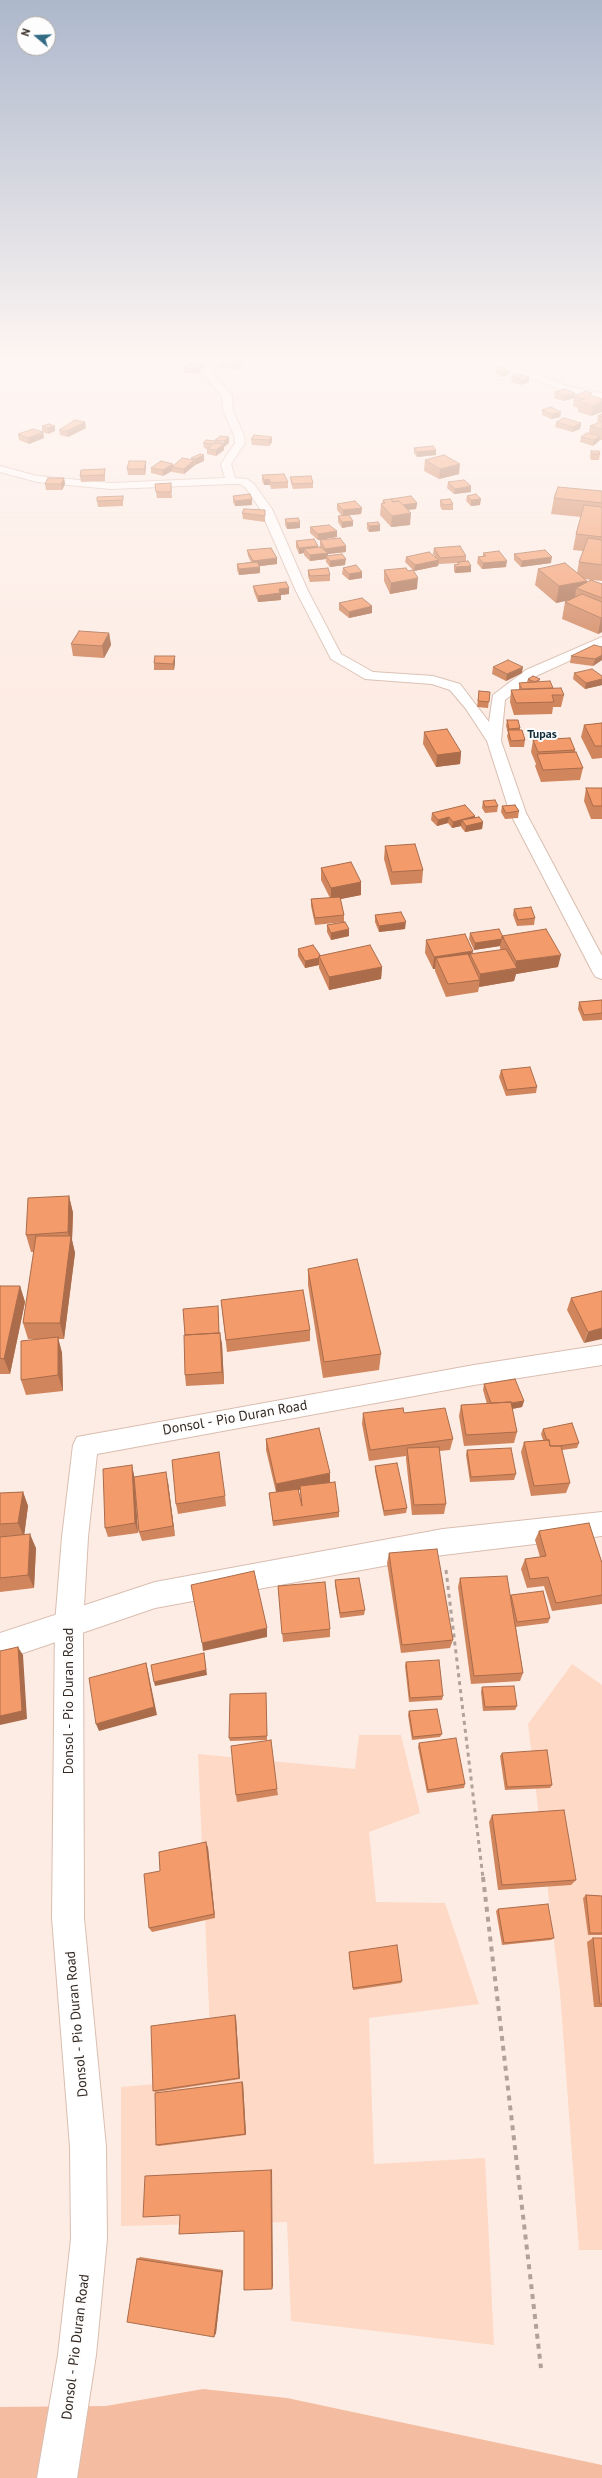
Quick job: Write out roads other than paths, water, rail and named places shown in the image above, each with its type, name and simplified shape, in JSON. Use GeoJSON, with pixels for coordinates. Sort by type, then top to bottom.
{"type":"FeatureCollection","features":[{"type":"Feature","properties":{"kind":"street"},"geometry":{"type":"LineString","coordinates":[[23,475],[37,478],[111,486],[232,481],[243,481],[250,486],[266,509],[302,591],[336,656],[370,676],[433,680],[455,687],[494,741],[518,813],[602,973]]}},
{"type":"Feature","properties":{"kind":"street"},"geometry":{"type":"LineString","coordinates":[[230,475],[232,481]]}},
{"type":"Feature","properties":{"kind":"street"},"geometry":{"type":"LineString","coordinates":[[494,741],[498,698],[531,673],[602,641]]}},
{"type":"Feature","properties":{"kind":"street","name":"Donsol - Pio Duran Road"},"geometry":{"type":"LineString","coordinates":[[57,2478],[77,2355],[89,2239],[88,2147],[68,1918],[69,1624],[74,1536],[86,1445],[474,1375],[602,1355]]}},
{"type":"Feature","properties":{"kind":"street"},"geometry":{"type":"LineString","coordinates":[[0,1647],[155,1595],[443,1542],[602,1524]]}},
{"type":"Feature","properties":{"kind":"district","name":"Tupas"},"geometry":{"type":"Point","coordinates":[542,735]}}]}
